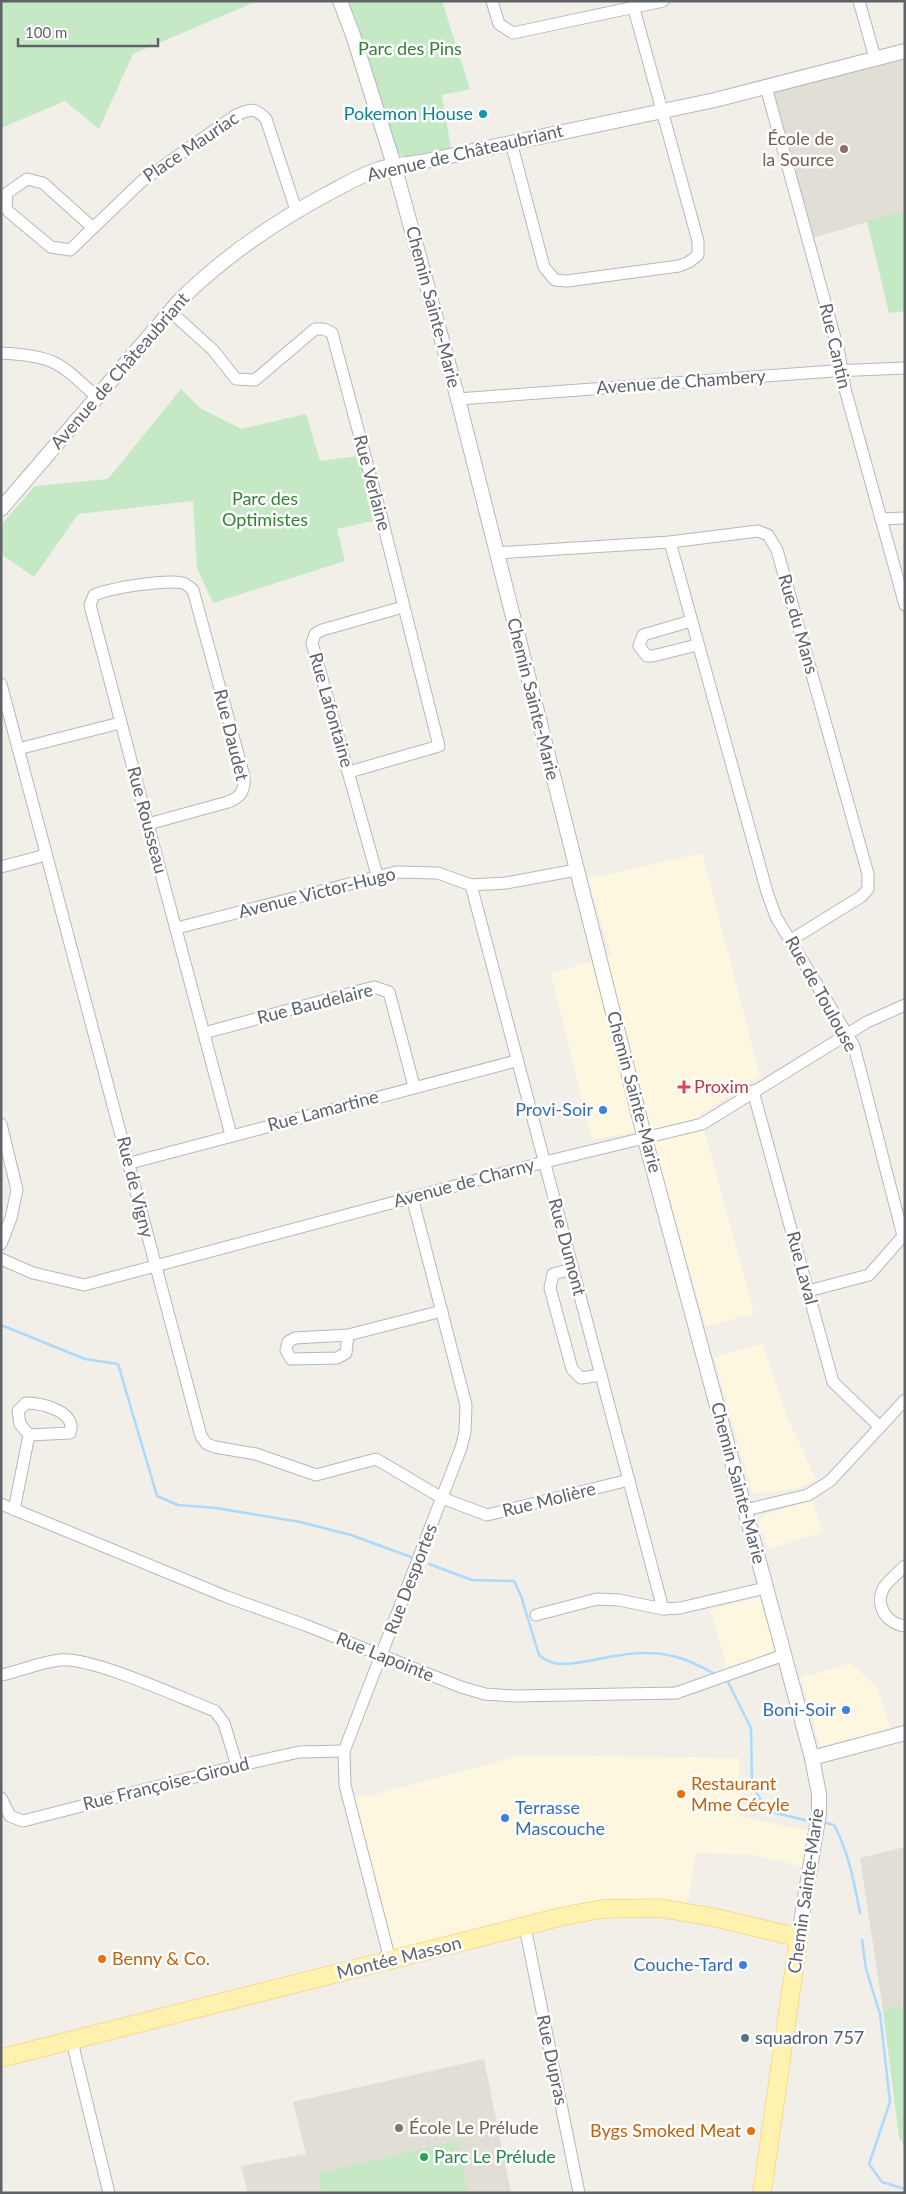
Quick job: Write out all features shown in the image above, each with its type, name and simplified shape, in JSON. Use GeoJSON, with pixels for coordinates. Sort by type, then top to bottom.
{"type":"FeatureCollection","features":[{"type":"Feature","properties":{"kind":"main road","name":"Montée Masson"},"geometry":{"type":"LineString","coordinates":[[1,2058],[564,1916],[602,1909],[641,1907],[678,1910],[788,1935],[800,1935]]}},
{"type":"Feature","properties":{"kind":"main road","name":"Chemin Sainte-Marie"},"geometry":{"type":"LineString","coordinates":[[762,2193],[800,1935]]}},
{"type":"Feature","properties":{"kind":"street","name":"Chemin Sainte-Marie"},"geometry":{"type":"LineString","coordinates":[[340,1],[355,39],[394,165],[458,399],[645,1139],[812,1758],[819,1794],[819,1814],[800,1935]]}},
{"type":"Feature","properties":{"kind":"street"},"geometry":{"type":"LineString","coordinates":[[492,1],[499,24],[513,33],[634,9],[663,1]]}},
{"type":"Feature","properties":{"kind":"street"},"geometry":{"type":"LineString","coordinates":[[859,1],[875,58]]}},
{"type":"Feature","properties":{"kind":"street"},"geometry":{"type":"LineString","coordinates":[[510,142],[544,266],[555,280],[567,281],[679,266],[690,262],[698,255],[698,241],[634,9]]}},
{"type":"Feature","properties":{"kind":"street","name":"Avenue de Châteaubriant"},"geometry":{"type":"LineString","coordinates":[[1,509],[171,312],[202,279],[241,246],[296,210],[356,178],[394,165],[662,111],[766,87],[905,51]]}},
{"type":"Feature","properties":{"kind":"street","name":"Rue Cantin"},"geometry":{"type":"LineString","coordinates":[[766,87],[839,353],[841,371],[905,605]]}},
{"type":"Feature","properties":{"kind":"street","name":"Place Mauriac"},"geometry":{"type":"LineString","coordinates":[[92,227],[43,182],[27,179],[8,193],[6,208],[9,212],[51,248],[70,250],[142,181],[175,155],[236,115],[251,108],[258,110],[266,119],[296,210]]}},
{"type":"Feature","properties":{"kind":"street","name":"Rue Verlaine"},"geometry":{"type":"LineString","coordinates":[[171,312],[213,350],[236,379],[246,381],[255,380],[315,329],[324,329],[332,333],[382,519],[439,746],[349,772]]}},
{"type":"Feature","properties":{"kind":"street"},"geometry":{"type":"LineString","coordinates":[[1,353],[36,355],[49,359],[61,365],[98,397]]}},
{"type":"Feature","properties":{"kind":"street","name":"Avenue de Chambery"},"geometry":{"type":"LineString","coordinates":[[458,399],[905,368]]}},
{"type":"Feature","properties":{"kind":"street"},"geometry":{"type":"LineString","coordinates":[[881,519],[905,518]]}},
{"type":"Feature","properties":{"kind":"street","name":"Rue du Mans"},"geometry":{"type":"LineString","coordinates":[[496,553],[670,542],[758,531],[768,535],[777,550],[868,874],[868,889],[862,896],[791,940]]}},
{"type":"Feature","properties":{"kind":"street","name":"Rue de Toulouse"},"geometry":{"type":"LineString","coordinates":[[670,542],[767,892],[776,917],[854,1046],[903,1236],[869,1275],[808,1291]]}},
{"type":"Feature","properties":{"kind":"street","name":"Rue Rousseau"},"geometry":{"type":"LineString","coordinates":[[185,583],[167,582],[106,590],[94,596],[90,605],[231,1135]]}},
{"type":"Feature","properties":{"kind":"street","name":"Rue Daudet"},"geometry":{"type":"LineString","coordinates":[[148,824],[239,798],[244,788],[244,776],[193,590],[185,583]]}},
{"type":"Feature","properties":{"kind":"street","name":"Rue Lafontaine"},"geometry":{"type":"LineString","coordinates":[[377,875],[312,643],[315,634],[322,630],[403,607]]}},
{"type":"Feature","properties":{"kind":"street"},"geometry":{"type":"LineString","coordinates":[[691,621],[643,635],[639,646],[647,656],[653,656],[697,645]]}},
{"type":"Feature","properties":{"kind":"street","name":"Rue de Vigny"},"geometry":{"type":"LineString","coordinates":[[1,684],[130,1162],[155,1266],[201,1436],[207,1444],[256,1454],[316,1476],[376,1459],[442,1498]]}},
{"type":"Feature","properties":{"kind":"street"},"geometry":{"type":"LineString","coordinates":[[18,749],[120,723]]}},
{"type":"Feature","properties":{"kind":"street"},"geometry":{"type":"LineString","coordinates":[[1,867],[46,855]]}},
{"type":"Feature","properties":{"kind":"street","name":"Avenue Victor-Hugo"},"geometry":{"type":"LineString","coordinates":[[177,928],[377,875],[396,872],[438,873],[471,885],[506,883],[576,870]]}},
{"type":"Feature","properties":{"kind":"street","name":"Rue Dumont"},"geometry":{"type":"LineString","coordinates":[[471,885],[516,1061],[602,1375],[662,1610]]}},
{"type":"Feature","properties":{"kind":"street","name":"Rue Baudelaire"},"geometry":{"type":"LineString","coordinates":[[204,1033],[374,987],[381,988],[389,992],[414,1086]]}},
{"type":"Feature","properties":{"kind":"street","name":"Avenue de Charny"},"geometry":{"type":"LineString","coordinates":[[1,1259],[33,1273],[84,1285],[545,1162],[702,1124],[867,1022],[905,1005]]}},
{"type":"Feature","properties":{"kind":"street","name":"Rue Lamartine"},"geometry":{"type":"LineString","coordinates":[[130,1162],[414,1086],[516,1061]]}},
{"type":"Feature","properties":{"kind":"street","name":"Rue Laval"},"geometry":{"type":"LineString","coordinates":[[753,1091],[833,1382],[880,1428]]}},
{"type":"Feature","properties":{"kind":"street"},"geometry":{"type":"LineString","coordinates":[[1,1124],[17,1190],[11,1218],[1,1244]]}},
{"type":"Feature","properties":{"kind":"street","name":"Rue Desportes"},"geometry":{"type":"LineString","coordinates":[[390,1960],[345,1785],[344,1751],[461,1448],[467,1418],[466,1405],[412,1198]]}},
{"type":"Feature","properties":{"kind":"street"},"geometry":{"type":"LineString","coordinates":[[572,1269],[553,1274],[550,1288],[572,1370],[581,1378],[602,1375]]}},
{"type":"Feature","properties":{"kind":"street"},"geometry":{"type":"LineString","coordinates":[[348,1335],[346,1352],[337,1358],[291,1359],[286,1350],[288,1342],[295,1338],[348,1335],[442,1311]]}},
{"type":"Feature","properties":{"kind":"street"},"geometry":{"type":"LineString","coordinates":[[745,1510],[808,1496],[830,1482],[905,1400]]}},
{"type":"Feature","properties":{"kind":"street"},"geometry":{"type":"LineString","coordinates":[[26,1403],[36,1403],[63,1413],[71,1420],[70,1434],[29,1435],[20,1424],[18,1411],[26,1403]]}},
{"type":"Feature","properties":{"kind":"street"},"geometry":{"type":"LineString","coordinates":[[14,1510],[29,1435]]}},
{"type":"Feature","properties":{"kind":"street","name":"Rue Molière"},"geometry":{"type":"LineString","coordinates":[[442,1498],[487,1515],[629,1480]]}},
{"type":"Feature","properties":{"kind":"street","name":"Rue Lapointe"},"geometry":{"type":"LineString","coordinates":[[1,1504],[227,1597],[382,1655],[461,1687],[485,1694],[516,1696],[676,1693],[784,1655]]}},
{"type":"Feature","properties":{"kind":"street"},"geometry":{"type":"LineString","coordinates":[[905,1566],[884,1587],[880,1601],[885,1617],[897,1626],[905,1626]]}},
{"type":"Feature","properties":{"kind":"street"},"geometry":{"type":"LineString","coordinates":[[536,1615],[597,1599],[619,1600],[662,1610],[680,1608],[765,1588]]}},
{"type":"Feature","properties":{"kind":"street"},"geometry":{"type":"LineString","coordinates":[[1,1676],[60,1660],[71,1660],[99,1667],[216,1711],[224,1723],[237,1766]]}},
{"type":"Feature","properties":{"kind":"street"},"geometry":{"type":"LineString","coordinates":[[812,1758],[905,1733]]}},
{"type":"Feature","properties":{"kind":"street","name":"Rue Françoise-Giroud"},"geometry":{"type":"LineString","coordinates":[[1,1798],[10,1816],[23,1821],[299,1752],[344,1751]]}},
{"type":"Feature","properties":{"kind":"street","name":"Rue Dupras"},"geometry":{"type":"LineString","coordinates":[[526,1927],[579,2193]]}},
{"type":"Feature","properties":{"kind":"street"},"geometry":{"type":"LineString","coordinates":[[75,2040],[74,2050],[109,2193]]}},
{"type":"Feature","properties":{"kind":"shaded area","name":"École de la Source"},"geometry":{"type":"Polygon","coordinates":[[[905,51],[905,211],[809,239],[766,87],[905,51]]]}},
{"type":"Feature","properties":{"kind":"shaded area"},"geometry":{"type":"Polygon","coordinates":[[[702,853],[760,1076],[700,1114],[754,1313],[706,1327],[649,1129],[592,1140],[551,974],[611,955],[588,879],[702,853]]]}},
{"type":"Feature","properties":{"kind":"shaded area"},"geometry":{"type":"Polygon","coordinates":[[[762,1344],[785,1412],[816,1480],[798,1488],[753,1494],[714,1357],[762,1344]]]}},
{"type":"Feature","properties":{"kind":"shaded area"},"geometry":{"type":"Polygon","coordinates":[[[811,1500],[823,1532],[769,1549],[758,1521],[766,1514],[811,1500]]]}},
{"type":"Feature","properties":{"kind":"shaded area"},"geometry":{"type":"Polygon","coordinates":[[[759,1597],[776,1651],[727,1667],[710,1610],[759,1597]]]}},
{"type":"Feature","properties":{"kind":"shaded area"},"geometry":{"type":"Polygon","coordinates":[[[850,1663],[876,1686],[891,1730],[820,1746],[801,1678],[850,1663]]]}},
{"type":"Feature","properties":{"kind":"shaded area"},"geometry":{"type":"Polygon","coordinates":[[[523,1755],[739,1758],[740,1817],[816,1832],[810,1868],[753,1855],[696,1853],[686,1911],[649,1906],[392,1959],[350,1798],[373,1795],[523,1755]]]}},
{"type":"Feature","properties":{"kind":"shaded area"},"geometry":{"type":"Polygon","coordinates":[[[905,1847],[905,2006],[883,2010],[860,1858],[905,1847]]]}},
{"type":"Feature","properties":{"kind":"shaded area","name":"École Le Prélude"},"geometry":{"type":"Polygon","coordinates":[[[484,2059],[511,2193],[248,2193],[241,2166],[306,2154],[293,2102],[484,2059]]]}},
{"type":"Feature","properties":{"kind":"green space"},"geometry":{"type":"Polygon","coordinates":[[[1,1],[257,1],[133,54],[99,129],[65,101],[1,128],[1,1]]]}},
{"type":"Feature","properties":{"kind":"green space","name":"Parc des Pins"},"geometry":{"type":"Polygon","coordinates":[[[347,1],[442,1],[470,89],[442,95],[451,149],[419,156],[402,156],[393,148],[347,1]]]}},
{"type":"Feature","properties":{"kind":"green space"},"geometry":{"type":"Polygon","coordinates":[[[905,211],[905,311],[889,313],[867,221],[905,211]]]}},
{"type":"Feature","properties":{"kind":"green space","name":"Parc des Optimistes"},"geometry":{"type":"Polygon","coordinates":[[[181,389],[200,408],[241,429],[306,414],[320,461],[365,455],[382,519],[337,529],[345,561],[213,603],[197,568],[193,501],[78,514],[34,577],[1,554],[1,525],[35,486],[108,479],[181,389]]]}},
{"type":"Feature","properties":{"kind":"green space"},"geometry":{"type":"Polygon","coordinates":[[[905,2006],[905,2147],[899,2137],[883,2010],[905,2006]]]}},
{"type":"Feature","properties":{"kind":"green space","name":"Parc Le Prélude"},"geometry":{"type":"Polygon","coordinates":[[[457,2141],[468,2193],[322,2193],[318,2173],[457,2141]]]}},
{"type":"Feature","properties":{"kind":"waterway"},"geometry":{"type":"LineString","coordinates":[[1,1325],[85,1359],[118,1364],[157,1496],[178,1505],[216,1508],[300,1522],[351,1535],[411,1557]]}},
{"type":"Feature","properties":{"kind":"waterway"},"geometry":{"type":"LineString","coordinates":[[429,1564],[472,1580],[514,1581],[521,1596],[539,1655],[550,1662],[560,1664],[574,1663],[626,1654],[656,1653],[681,1658],[713,1673]]}},
{"type":"Feature","properties":{"kind":"waterway"},"geometry":{"type":"LineString","coordinates":[[728,1682],[751,1728],[752,1785],[767,1811],[809,1821]]}},
{"type":"Feature","properties":{"kind":"waterway"},"geometry":{"type":"LineString","coordinates":[[826,1823],[834,1825],[844,1846],[860,1913]]}},
{"type":"Feature","properties":{"kind":"waterway"},"geometry":{"type":"LineString","coordinates":[[862,1940],[866,1969],[880,2014],[890,2102],[869,2164],[882,2182],[905,2189]]}},
{"type":"Feature","properties":{"kind":"place","name":"Pokemon House"},"geometry":{"type":"Point","coordinates":[483,114]}},
{"type":"Feature","properties":{"kind":"place","name":"École de la Source"},"geometry":{"type":"Point","coordinates":[844,149]}},
{"type":"Feature","properties":{"kind":"place","name":"Proxim"},"geometry":{"type":"Point","coordinates":[684,1087]}},
{"type":"Feature","properties":{"kind":"place","name":"Provi-Soir"},"geometry":{"type":"Point","coordinates":[603,1110]}},
{"type":"Feature","properties":{"kind":"place","name":"Boni-Soir"},"geometry":{"type":"Point","coordinates":[846,1710]}},
{"type":"Feature","properties":{"kind":"place","name":"Restaurant Mme Cécyle"},"geometry":{"type":"Point","coordinates":[681,1794]}},
{"type":"Feature","properties":{"kind":"place","name":"Terrasse Mascouche"},"geometry":{"type":"Point","coordinates":[505,1818]}},
{"type":"Feature","properties":{"kind":"place","name":"Benny & Co."},"geometry":{"type":"Point","coordinates":[102,1959]}},
{"type":"Feature","properties":{"kind":"place","name":"Couche-Tard"},"geometry":{"type":"Point","coordinates":[743,1965]}},
{"type":"Feature","properties":{"kind":"place","name":"squadron 757"},"geometry":{"type":"Point","coordinates":[745,2038]}},
{"type":"Feature","properties":{"kind":"place","name":"École Le Prélude"},"geometry":{"type":"Point","coordinates":[399,2128]}},
{"type":"Feature","properties":{"kind":"place","name":"Bygs Smoked Meat"},"geometry":{"type":"Point","coordinates":[751,2131]}},
{"type":"Feature","properties":{"kind":"place","name":"Parc Le Prélude"},"geometry":{"type":"Point","coordinates":[424,2157]}}]}
